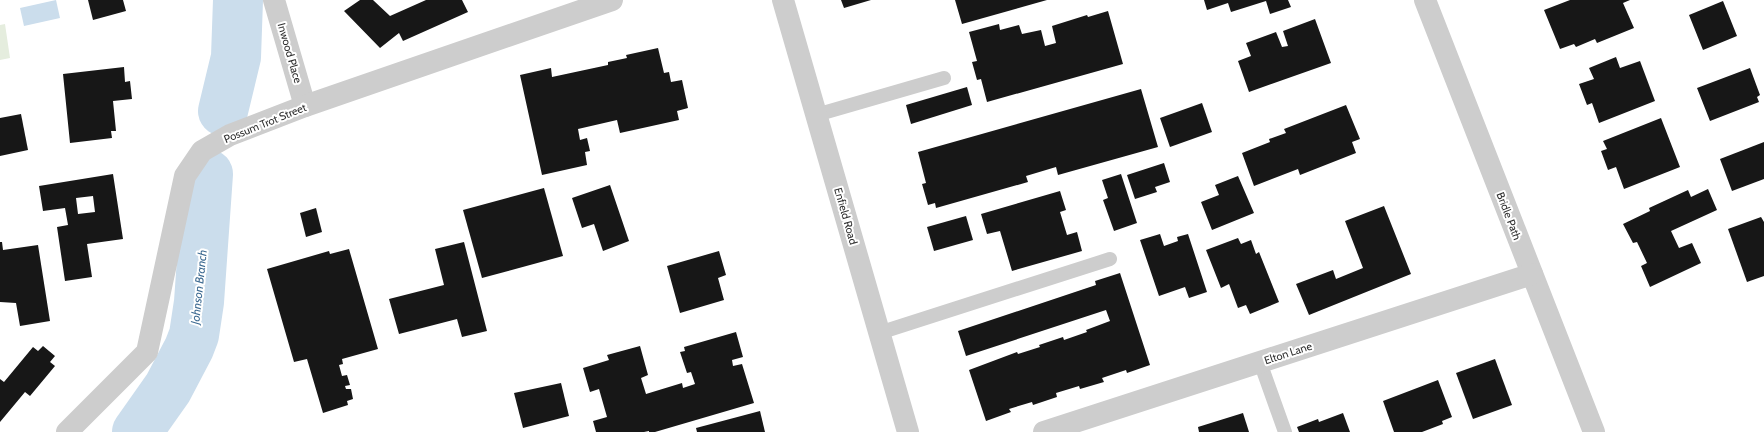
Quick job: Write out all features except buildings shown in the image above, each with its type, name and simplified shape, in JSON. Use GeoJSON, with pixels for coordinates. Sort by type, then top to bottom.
{"type":"FeatureCollection","features":[{"type":"Feature","properties":{"kind":"street","name":"Inwood Place"},"geometry":{"type":"LineString","coordinates":[[274,0],[305,106]]}},
{"type":"Feature","properties":{"kind":"street","name":"Possum Trot Street"},"geometry":{"type":"LineString","coordinates":[[67,432],[147,352],[185,176],[202,151],[230,134],[305,106],[612,0]]}},
{"type":"Feature","properties":{"kind":"street","name":"Enfield Road"},"geometry":{"type":"LineString","coordinates":[[783,0],[908,432]]}},
{"type":"Feature","properties":{"kind":"street","name":"Bridle Path"},"geometry":{"type":"LineString","coordinates":[[1425,0],[1594,432]]}},
{"type":"Feature","properties":{"kind":"street","name":"Elton Lane"},"geometry":{"type":"LineString","coordinates":[[1044,432],[1532,274]]}},
{"type":"Feature","properties":{"kind":"lane"},"geometry":{"type":"LineString","coordinates":[[816,115],[944,78]]}},
{"type":"Feature","properties":{"kind":"lane"},"geometry":{"type":"LineString","coordinates":[[880,333],[1110,260]]}},
{"type":"Feature","properties":{"kind":"lane"},"geometry":{"type":"LineString","coordinates":[[1260,362],[1285,432]]}},
{"type":"Feature","properties":{"kind":"green space"},"geometry":{"type":"Polygon","coordinates":[[[5,24],[10,58],[0,60],[0,25],[5,24]]]}},
{"type":"Feature","properties":{"kind":"water"},"geometry":{"type":"Polygon","coordinates":[[[56,0],[60,18],[24,26],[20,8],[56,0]]]}},
{"type":"Feature","properties":{"kind":"waterway","name":"Johnson Branch"},"geometry":{"type":"LineString","coordinates":[[223,111],[236,57],[238,0]]}},
{"type":"Feature","properties":{"kind":"waterway","name":"Johnson Branch"},"geometry":{"type":"LineString","coordinates":[[137,432],[168,388],[189,348],[194,335],[199,302],[208,174]]}}]}
